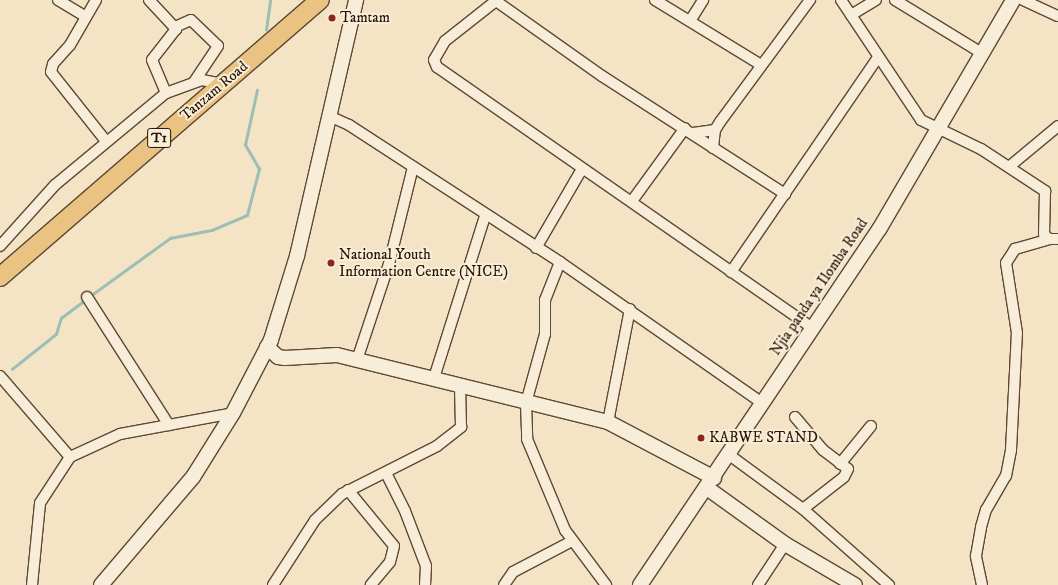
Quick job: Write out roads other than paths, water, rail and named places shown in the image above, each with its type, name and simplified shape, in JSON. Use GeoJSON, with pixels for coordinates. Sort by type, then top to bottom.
{"type":"FeatureCollection","features":[{"type":"Feature","properties":{"kind":"highway","name":"Tanzam Road"},"geometry":{"type":"LineString","coordinates":[[0,277],[320,0]]}},
{"type":"Feature","properties":{"kind":"main road"},"geometry":{"type":"LineString","coordinates":[[101,585],[193,477],[233,414],[267,347],[297,256],[356,0]]}},
{"type":"Feature","properties":{"kind":"main road","name":"Njia panda ya Ilomba Road"},"geometry":{"type":"LineString","coordinates":[[640,585],[710,483],[761,402],[880,228],[937,128],[983,54],[1013,0]]}},
{"type":"Feature","properties":{"kind":"main road"},"geometry":{"type":"LineString","coordinates":[[267,347],[278,357],[285,358],[327,354],[434,378],[526,403],[608,422],[710,483],[786,544],[855,585]]}},
{"type":"Feature","properties":{"kind":"street"},"geometry":{"type":"LineString","coordinates":[[58,0],[85,16]]}},
{"type":"Feature","properties":{"kind":"street"},"geometry":{"type":"LineString","coordinates":[[96,0],[85,16],[70,45],[53,64],[51,72],[105,140]]}},
{"type":"Feature","properties":{"kind":"street"},"geometry":{"type":"LineString","coordinates":[[149,0],[175,27]]}},
{"type":"Feature","properties":{"kind":"street"},"geometry":{"type":"LineString","coordinates":[[785,194],[713,148],[497,0],[445,41],[436,52],[435,64],[473,94],[582,169],[632,201],[731,272],[813,328]]}},
{"type":"Feature","properties":{"kind":"street"},"geometry":{"type":"LineString","coordinates":[[655,0],[761,65]]}},
{"type":"Feature","properties":{"kind":"street"},"geometry":{"type":"LineString","coordinates":[[690,21],[703,0]]}},
{"type":"Feature","properties":{"kind":"street"},"geometry":{"type":"LineString","coordinates":[[713,148],[715,130],[761,65],[810,0]]}},
{"type":"Feature","properties":{"kind":"street"},"geometry":{"type":"LineString","coordinates":[[841,0],[877,59],[921,120],[1010,166],[1046,193],[1042,227],[1054,239]]}},
{"type":"Feature","properties":{"kind":"street"},"geometry":{"type":"LineString","coordinates":[[851,15],[876,0]]}},
{"type":"Feature","properties":{"kind":"street"},"geometry":{"type":"LineString","coordinates":[[895,0],[983,54]]}},
{"type":"Feature","properties":{"kind":"street"},"geometry":{"type":"LineString","coordinates":[[1023,0],[1058,16]]}},
{"type":"Feature","properties":{"kind":"street"},"geometry":{"type":"LineString","coordinates":[[166,92],[152,60],[175,27],[192,20],[218,46],[194,82]]}},
{"type":"Feature","properties":{"kind":"street"},"geometry":{"type":"LineString","coordinates":[[731,272],[877,59]]}},
{"type":"Feature","properties":{"kind":"street"},"geometry":{"type":"LineString","coordinates":[[0,246],[32,206],[105,140],[166,92],[194,82],[223,84]]}},
{"type":"Feature","properties":{"kind":"street"},"geometry":{"type":"LineString","coordinates":[[329,116],[413,167],[485,216],[560,262],[761,402]]}},
{"type":"Feature","properties":{"kind":"street"},"geometry":{"type":"LineString","coordinates":[[1010,166],[1058,126]]}},
{"type":"Feature","properties":{"kind":"street"},"geometry":{"type":"LineString","coordinates":[[632,201],[689,131],[715,130]]}},
{"type":"Feature","properties":{"kind":"street"},"geometry":{"type":"LineString","coordinates":[[357,360],[389,264],[413,167]]}},
{"type":"Feature","properties":{"kind":"street"},"geometry":{"type":"LineString","coordinates":[[536,248],[582,169]]}},
{"type":"Feature","properties":{"kind":"street"},"geometry":{"type":"LineString","coordinates":[[434,378],[485,216]]}},
{"type":"Feature","properties":{"kind":"street"},"geometry":{"type":"LineString","coordinates":[[982,585],[976,556],[981,527],[986,510],[1006,476],[1011,450],[1017,333],[1006,263],[1015,249],[1054,239]]}},
{"type":"Feature","properties":{"kind":"street"},"geometry":{"type":"LineString","coordinates":[[560,262],[545,300],[546,334],[526,403],[528,445],[572,541],[606,585]]}},
{"type":"Feature","properties":{"kind":"street"},"geometry":{"type":"LineString","coordinates":[[86,297],[169,425]]}},
{"type":"Feature","properties":{"kind":"street"},"geometry":{"type":"LineString","coordinates":[[608,422],[630,310]]}},
{"type":"Feature","properties":{"kind":"street"},"geometry":{"type":"LineString","coordinates":[[0,376],[9,384],[70,457]]}},
{"type":"Feature","properties":{"kind":"street"},"geometry":{"type":"LineString","coordinates":[[273,585],[315,520],[348,490],[386,473],[437,446],[461,427],[460,385]]}},
{"type":"Feature","properties":{"kind":"street"},"geometry":{"type":"LineString","coordinates":[[32,585],[40,504],[70,457],[114,436],[233,414]]}},
{"type":"Feature","properties":{"kind":"street"},"geometry":{"type":"LineString","coordinates":[[795,418],[840,464],[848,469],[844,477],[803,509]]}},
{"type":"Feature","properties":{"kind":"street"},"geometry":{"type":"LineString","coordinates":[[840,464],[871,426]]}},
{"type":"Feature","properties":{"kind":"street"},"geometry":{"type":"LineString","coordinates":[[728,454],[803,509],[889,585]]}},
{"type":"Feature","properties":{"kind":"street"},"geometry":{"type":"LineString","coordinates":[[386,473],[407,514],[426,566],[425,585]]}},
{"type":"Feature","properties":{"kind":"street"},"geometry":{"type":"LineString","coordinates":[[348,490],[394,546],[390,562],[371,585]]}},
{"type":"Feature","properties":{"kind":"street"},"geometry":{"type":"LineString","coordinates":[[504,585],[513,572],[572,541]]}},
{"type":"Feature","properties":{"kind":"street"},"geometry":{"type":"LineString","coordinates":[[758,585],[786,544]]}},
{"type":"Feature","properties":{"kind":"waterway"},"geometry":{"type":"LineString","coordinates":[[266,30],[270,0]]}},
{"type":"Feature","properties":{"kind":"waterway"},"geometry":{"type":"LineString","coordinates":[[90,296],[170,238],[212,230],[247,215],[259,169],[245,145],[257,90]]}},
{"type":"Feature","properties":{"kind":"waterway"},"geometry":{"type":"LineString","coordinates":[[12,369],[56,334],[61,318],[86,299]]}},
{"type":"Feature","properties":{"kind":"place","name":"Tamtam"},"geometry":{"type":"Point","coordinates":[332,18]}},
{"type":"Feature","properties":{"kind":"place","name":"National Youth Information Centre (NICE)"},"geometry":{"type":"Point","coordinates":[331,263]}},
{"type":"Feature","properties":{"kind":"place","name":"KABWE STAND"},"geometry":{"type":"Point","coordinates":[701,438]}}]}
